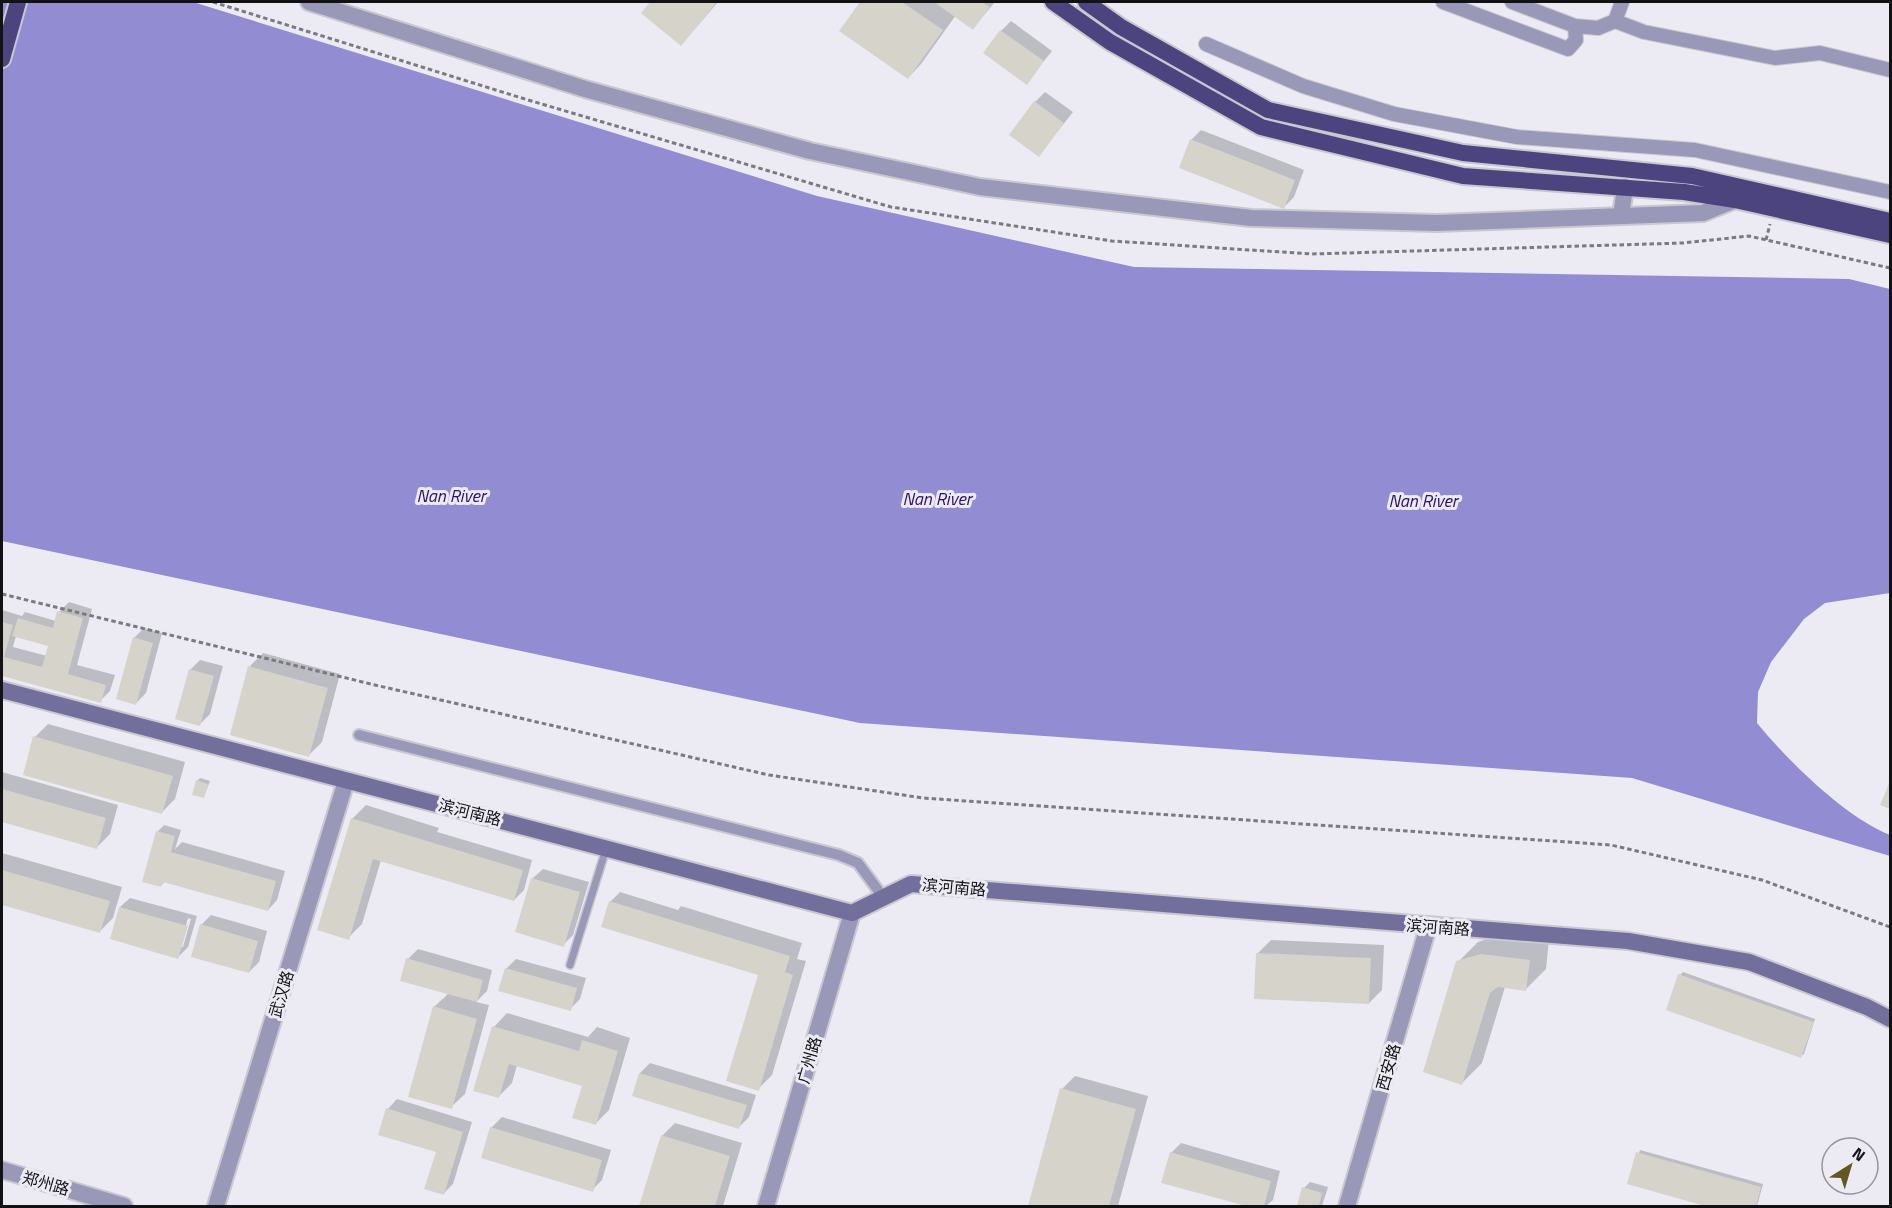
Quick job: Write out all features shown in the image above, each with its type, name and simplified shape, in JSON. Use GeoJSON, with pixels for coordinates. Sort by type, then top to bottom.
{"type":"FeatureCollection","features":[{"type":"Feature","properties":{"kind":"highway"},"geometry":{"type":"LineString","coordinates":[[2,59],[18,2]]}},
{"type":"Feature","properties":{"kind":"highway"},"geometry":{"type":"LineString","coordinates":[[1053,2],[1110,42],[1261,127],[1463,176],[1625,188],[1775,203],[1890,221]]}},
{"type":"Feature","properties":{"kind":"highway"},"geometry":{"type":"LineString","coordinates":[[1086,2],[1120,27],[1268,110],[1463,153],[1692,176],[1775,203],[1890,235]]}},
{"type":"Feature","properties":{"kind":"main road","name":"滨河南路"},"geometry":{"type":"LineString","coordinates":[[2,690],[852,913],[911,884],[1428,927],[1628,940],[1749,962],[1866,1007],[1890,1019]]}},
{"type":"Feature","properties":{"kind":"street"},"geometry":{"type":"LineString","coordinates":[[309,2],[596,92],[810,151],[980,187],[1251,218],[1437,223],[1703,213],[1735,200]]}},
{"type":"Feature","properties":{"kind":"street"},"geometry":{"type":"LineString","coordinates":[[1443,2],[1568,49],[1576,40],[1575,26]]}},
{"type":"Feature","properties":{"kind":"street"},"geometry":{"type":"LineString","coordinates":[[1512,2],[1575,26],[1598,28],[1615,21],[1644,32],[1775,58],[1820,53],[1890,70]]}},
{"type":"Feature","properties":{"kind":"street"},"geometry":{"type":"LineString","coordinates":[[1615,21],[1622,2]]}},
{"type":"Feature","properties":{"kind":"street"},"geometry":{"type":"LineString","coordinates":[[1206,44],[1303,86],[1395,114],[1517,137],[1695,150],[1890,192]]}},
{"type":"Feature","properties":{"kind":"street"},"geometry":{"type":"LineString","coordinates":[[1621,216],[1625,188]]}},
{"type":"Feature","properties":{"kind":"street"},"geometry":{"type":"LineString","coordinates":[[359,735],[839,855],[858,863],[883,897]]}},
{"type":"Feature","properties":{"kind":"street","name":"武汉路"},"geometry":{"type":"LineString","coordinates":[[216,1206],[346,781]]}},
{"type":"Feature","properties":{"kind":"street","name":"广州路"},"geometry":{"type":"LineString","coordinates":[[766,1206],[852,913]]}},
{"type":"Feature","properties":{"kind":"street","name":"西安路"},"geometry":{"type":"LineString","coordinates":[[1347,1206],[1428,927]]}},
{"type":"Feature","properties":{"kind":"street","name":"郑州路"},"geometry":{"type":"LineString","coordinates":[[2,1170],[124,1206]]}},
{"type":"Feature","properties":{"kind":"lane"},"geometry":{"type":"LineString","coordinates":[[570,965],[607,847]]}},
{"type":"Feature","properties":{"kind":"path"},"geometry":{"type":"LineString","coordinates":[[2,594],[375,685],[769,776],[923,798],[1611,845],[1762,880],[1890,927]]}},
{"type":"Feature","properties":{"kind":"water","name":"Nan River"},"geometry":{"type":"Polygon","coordinates":[[[2,2],[193,2],[817,196],[1134,267],[1849,279],[1890,289],[1890,593],[1825,603],[1804,619],[1771,662],[1758,692],[1757,723],[1801,770],[1836,802],[1873,827],[1890,835],[1890,856],[1632,778],[860,723],[2,541],[2,2]]]}},
{"type":"Feature","properties":{"kind":"building"},"geometry":{"type":"Polygon","coordinates":[[[650,2],[717,2],[681,46],[641,13],[650,2]]]}},
{"type":"Feature","properties":{"kind":"building"},"geometry":{"type":"Polygon","coordinates":[[[860,2],[902,2],[943,30],[908,79],[839,31],[860,2]]]}},
{"type":"Feature","properties":{"kind":"building"},"geometry":{"type":"Polygon","coordinates":[[[934,2],[982,2],[990,7],[973,30],[934,2]]]}},
{"type":"Feature","properties":{"kind":"building"},"geometry":{"type":"Polygon","coordinates":[[[1000,30],[1044,61],[1027,85],[983,53],[1000,30]]]}},
{"type":"Feature","properties":{"kind":"building"},"geometry":{"type":"Polygon","coordinates":[[[1034,101],[1064,123],[1039,157],[1009,135],[1034,101]]]}},
{"type":"Feature","properties":{"kind":"building"},"geometry":{"type":"Polygon","coordinates":[[[1190,139],[1295,180],[1284,209],[1179,168],[1190,139]]]}},
{"type":"Feature","properties":{"kind":"building"},"geometry":{"type":"Polygon","coordinates":[[[57,611],[83,618],[68,674],[106,685],[101,703],[2,676],[2,622],[13,625],[4,657],[42,667],[48,646],[12,636],[18,618],[53,628],[57,611]]]}},
{"type":"Feature","properties":{"kind":"building"},"geometry":{"type":"Polygon","coordinates":[[[133,637],[153,643],[136,705],[116,699],[133,637]]]}},
{"type":"Feature","properties":{"kind":"building"},"geometry":{"type":"Polygon","coordinates":[[[248,666],[328,688],[309,757],[230,735],[248,666]]]}},
{"type":"Feature","properties":{"kind":"building"},"geometry":{"type":"Polygon","coordinates":[[[189,669],[214,676],[200,726],[175,719],[189,669]]]}},
{"type":"Feature","properties":{"kind":"building"},"geometry":{"type":"Polygon","coordinates":[[[33,736],[173,776],[162,814],[23,775],[33,736]]]}},
{"type":"Feature","properties":{"kind":"building"},"geometry":{"type":"Polygon","coordinates":[[[196,780],[208,784],[204,798],[192,795],[196,780]]]}},
{"type":"Feature","properties":{"kind":"building"},"geometry":{"type":"Polygon","coordinates":[[[1890,781],[1890,809],[1880,805],[1890,781]]]}},
{"type":"Feature","properties":{"kind":"building"},"geometry":{"type":"Polygon","coordinates":[[[2,789],[106,818],[97,849],[2,822],[2,789]]]}},
{"type":"Feature","properties":{"kind":"building"},"geometry":{"type":"Polygon","coordinates":[[[351,818],[523,870],[514,901],[373,859],[349,940],[317,930],[351,818]]]}},
{"type":"Feature","properties":{"kind":"building"},"geometry":{"type":"Polygon","coordinates":[[[156,831],[175,836],[171,852],[276,881],[268,911],[163,882],[161,887],[142,882],[156,831]]]}},
{"type":"Feature","properties":{"kind":"building"},"geometry":{"type":"Polygon","coordinates":[[[2,870],[110,901],[100,933],[2,905],[2,870]]]}},
{"type":"Feature","properties":{"kind":"building"},"geometry":{"type":"Polygon","coordinates":[[[531,878],[580,892],[564,947],[515,932],[531,878]]]}},
{"type":"Feature","properties":{"kind":"building"},"geometry":{"type":"Polygon","coordinates":[[[609,901],[790,956],[785,972],[793,975],[759,1091],[726,1081],[758,975],[601,927],[609,901]]]}},
{"type":"Feature","properties":{"kind":"building"},"geometry":{"type":"Polygon","coordinates":[[[119,907],[188,926],[178,959],[110,939],[119,907]]]}},
{"type":"Feature","properties":{"kind":"building"},"geometry":{"type":"Polygon","coordinates":[[[200,924],[258,941],[249,973],[191,957],[200,924]]]}},
{"type":"Feature","properties":{"kind":"building"},"geometry":{"type":"Polygon","coordinates":[[[1256,953],[1371,958],[1369,1004],[1254,999],[1256,953]]]}},
{"type":"Feature","properties":{"kind":"building"},"geometry":{"type":"Polygon","coordinates":[[[1481,954],[1530,960],[1526,991],[1498,987],[1490,993],[1462,1085],[1423,1072],[1456,961],[1481,954]]]}},
{"type":"Feature","properties":{"kind":"building"},"geometry":{"type":"Polygon","coordinates":[[[406,958],[483,980],[477,1002],[400,981],[406,958]]]}},
{"type":"Feature","properties":{"kind":"building"},"geometry":{"type":"Polygon","coordinates":[[[505,968],[577,988],[571,1011],[498,991],[505,968]]]}},
{"type":"Feature","properties":{"kind":"building"},"geometry":{"type":"Polygon","coordinates":[[[1678,974],[1814,1022],[1801,1058],[1666,1010],[1678,974]]]}},
{"type":"Feature","properties":{"kind":"building"},"geometry":{"type":"Polygon","coordinates":[[[433,1006],[477,1019],[452,1109],[408,1097],[433,1006]]]}},
{"type":"Feature","properties":{"kind":"building"},"geometry":{"type":"Polygon","coordinates":[[[492,1026],[579,1051],[582,1040],[618,1051],[596,1125],[572,1118],[582,1086],[509,1064],[499,1098],[473,1091],[492,1026]]]}},
{"type":"Feature","properties":{"kind":"building"},"geometry":{"type":"Polygon","coordinates":[[[639,1073],[747,1105],[739,1129],[632,1096],[639,1073]]]}},
{"type":"Feature","properties":{"kind":"building"},"geometry":{"type":"Polygon","coordinates":[[[1060,1088],[1136,1109],[1109,1206],[1028,1206],[1060,1088]]]}},
{"type":"Feature","properties":{"kind":"building"},"geometry":{"type":"Polygon","coordinates":[[[386,1108],[463,1132],[444,1195],[424,1189],[436,1152],[378,1135],[386,1108]]]}},
{"type":"Feature","properties":{"kind":"building"},"geometry":{"type":"Polygon","coordinates":[[[490,1127],[602,1160],[593,1192],[481,1158],[490,1127]]]}},
{"type":"Feature","properties":{"kind":"building"},"geometry":{"type":"Polygon","coordinates":[[[661,1135],[730,1156],[715,1206],[639,1206],[661,1135]]]}},
{"type":"Feature","properties":{"kind":"building"},"geometry":{"type":"Polygon","coordinates":[[[1170,1152],[1271,1181],[1264,1206],[1246,1206],[1161,1183],[1170,1152]]]}},
{"type":"Feature","properties":{"kind":"building"},"geometry":{"type":"Polygon","coordinates":[[[1636,1152],[1761,1187],[1756,1206],[1705,1206],[1627,1184],[1636,1152]]]}},
{"type":"Feature","properties":{"kind":"building"},"geometry":{"type":"Polygon","coordinates":[[[1302,1187],[1322,1193],[1319,1206],[1297,1206],[1302,1187]]]}}]}
